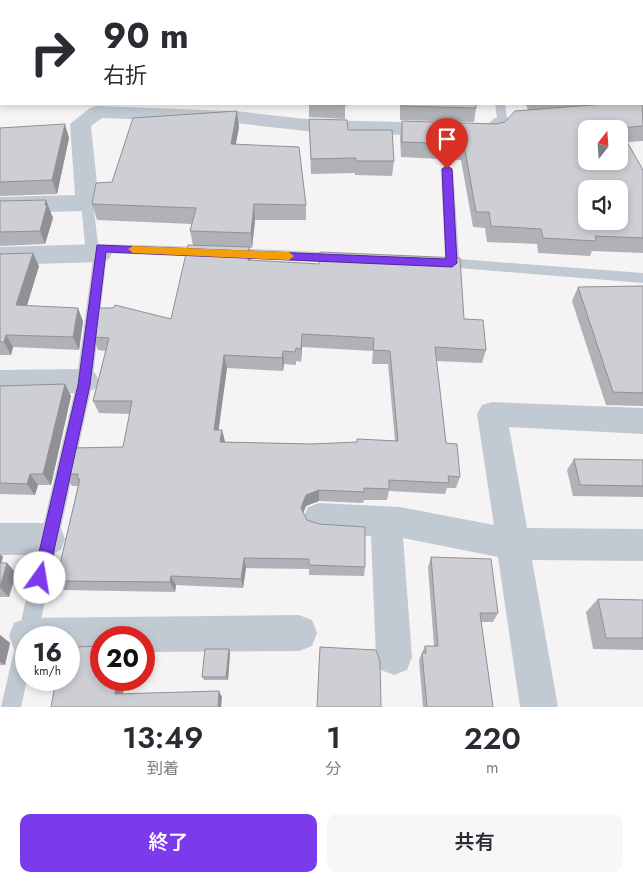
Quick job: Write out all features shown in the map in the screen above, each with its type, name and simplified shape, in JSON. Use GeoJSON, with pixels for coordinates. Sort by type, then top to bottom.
{"type":"FeatureCollection","features":[{"type":"Feature","properties":{"kind":"street"},"geometry":{"type":"LineString","coordinates":[[0,206],[87,204],[80,124],[97,112],[235,117],[315,126],[493,131],[501,113]]}},
{"type":"Feature","properties":{"kind":"street"},"geometry":{"type":"LineString","coordinates":[[0,256],[96,253]]}},
{"type":"Feature","properties":{"kind":"street"},"geometry":{"type":"LineString","coordinates":[[0,382],[85,381]]}},
{"type":"Feature","properties":{"kind":"street"},"geometry":{"type":"LineString","coordinates":[[539,707],[492,414],[643,421]]}},
{"type":"Feature","properties":{"kind":"street"},"geometry":{"type":"LineString","coordinates":[[319,518],[400,522],[513,544],[643,545]]}},
{"type":"Feature","properties":{"kind":"street"},"geometry":{"type":"LineString","coordinates":[[386,521],[394,657]]}},
{"type":"Feature","properties":{"kind":"street"},"geometry":{"type":"LineString","coordinates":[[0,539],[49,540]]}},
{"type":"Feature","properties":{"kind":"street"},"geometry":{"type":"LineString","coordinates":[[80,637],[299,633]]}},
{"type":"Feature","properties":{"kind":"lane"},"geometry":{"type":"LineString","coordinates":[[501,113],[530,119]]}},
{"type":"Feature","properties":{"kind":"lane"},"geometry":{"type":"LineString","coordinates":[[447,169],[452,263]]}},
{"type":"Feature","properties":{"kind":"lane"},"geometry":{"type":"LineString","coordinates":[[30,626],[85,381],[96,253],[87,204]]}},
{"type":"Feature","properties":{"kind":"lane"},"geometry":{"type":"LineString","coordinates":[[96,253],[101,248],[354,259]]}},
{"type":"Feature","properties":{"kind":"lane"},"geometry":{"type":"LineString","coordinates":[[422,262],[643,278]]}},
{"type":"Feature","properties":{"kind":"lane"},"geometry":{"type":"LineString","coordinates":[[11,707],[15,690]]}},
{"type":"Feature","properties":{"kind":"building"},"geometry":{"type":"Polygon","coordinates":[[[476,105],[476,108],[402,106],[476,105]]]}},
{"type":"Feature","properties":{"kind":"building"},"geometry":{"type":"Polygon","coordinates":[[[592,105],[642,105],[643,126],[628,127],[628,120],[578,120],[578,170],[628,170],[628,144],[643,170],[643,238],[595,236],[596,241],[543,238],[541,229],[491,226],[489,212],[476,212],[464,144],[402,142],[402,121],[496,124],[505,122],[515,111],[592,105]]]}},
{"type":"Feature","properties":{"kind":"building"},"geometry":{"type":"Polygon","coordinates":[[[237,111],[231,144],[299,147],[306,205],[254,204],[251,233],[190,231],[196,208],[92,204],[96,183],[112,182],[133,118],[237,111]]]}},
{"type":"Feature","properties":{"kind":"building"},"geometry":{"type":"Polygon","coordinates":[[[309,119],[347,120],[348,130],[392,130],[394,161],[356,161],[356,158],[311,159],[309,119]]]}},
{"type":"Feature","properties":{"kind":"building"},"geometry":{"type":"Polygon","coordinates":[[[65,124],[52,180],[0,182],[0,128],[65,124]]]}},
{"type":"Feature","properties":{"kind":"building"},"geometry":{"type":"Polygon","coordinates":[[[46,200],[45,205],[47,205],[40,231],[0,232],[0,201],[46,200]]]}},
{"type":"Feature","properties":{"kind":"building"},"geometry":{"type":"Polygon","coordinates":[[[188,245],[249,247],[248,260],[319,264],[320,252],[460,258],[464,319],[483,320],[486,350],[435,347],[446,443],[457,444],[460,477],[448,476],[449,483],[389,480],[389,489],[364,488],[364,492],[319,490],[306,495],[301,508],[307,520],[319,524],[365,527],[365,567],[309,565],[309,559],[244,558],[241,579],[171,576],[170,582],[56,581],[80,479],[77,479],[78,474],[65,474],[71,448],[123,447],[132,401],[93,401],[109,338],[92,337],[96,308],[113,308],[115,305],[171,319],[188,245]],[[302,334],[301,349],[296,348],[295,352],[283,351],[282,358],[224,355],[214,430],[222,430],[220,442],[312,444],[357,442],[357,439],[398,441],[390,351],[373,350],[374,338],[302,334]]]}},
{"type":"Feature","properties":{"kind":"building"},"geometry":{"type":"Polygon","coordinates":[[[33,253],[16,305],[78,308],[73,337],[6,335],[4,342],[0,342],[0,254],[33,253]]]}},
{"type":"Feature","properties":{"kind":"building"},"geometry":{"type":"Polygon","coordinates":[[[643,286],[643,393],[613,392],[578,287],[643,286]]]}},
{"type":"Feature","properties":{"kind":"building"},"geometry":{"type":"Polygon","coordinates":[[[65,384],[43,474],[30,474],[27,484],[0,483],[0,386],[65,384]]]}},
{"type":"Feature","properties":{"kind":"building"},"geometry":{"type":"Polygon","coordinates":[[[574,459],[643,460],[643,486],[580,485],[574,459]]]}},
{"type":"Feature","properties":{"kind":"building"},"geometry":{"type":"Polygon","coordinates":[[[431,557],[491,559],[498,613],[480,613],[493,707],[427,707],[422,653],[426,653],[425,646],[438,646],[431,557]]]}},
{"type":"Feature","properties":{"kind":"building"},"geometry":{"type":"Polygon","coordinates":[[[0,563],[7,563],[0,587],[0,563]]]}},
{"type":"Feature","properties":{"kind":"building"},"geometry":{"type":"Polygon","coordinates":[[[598,599],[643,600],[643,638],[606,638],[598,599]]]}},
{"type":"Feature","properties":{"kind":"building"},"geometry":{"type":"Polygon","coordinates":[[[90,646],[90,691],[115,691],[115,694],[219,691],[218,707],[51,707],[54,691],[80,691],[80,647],[90,646]]]}},
{"type":"Feature","properties":{"kind":"building"},"geometry":{"type":"Polygon","coordinates":[[[320,647],[376,650],[380,661],[381,707],[317,707],[320,647]]]}},
{"type":"Feature","properties":{"kind":"building"},"geometry":{"type":"Polygon","coordinates":[[[205,649],[229,649],[226,677],[202,677],[205,649]]]}},
{"type":"Feature","properties":{"kind":"slow traffic"},"geometry":{"type":"LineString","coordinates":[[133,249],[289,256]]}},
{"type":"Feature","properties":{"kind":"route"},"geometry":{"type":"LineString","coordinates":[[40,578],[84,385],[101,248],[452,263],[447,169]]}}]}
